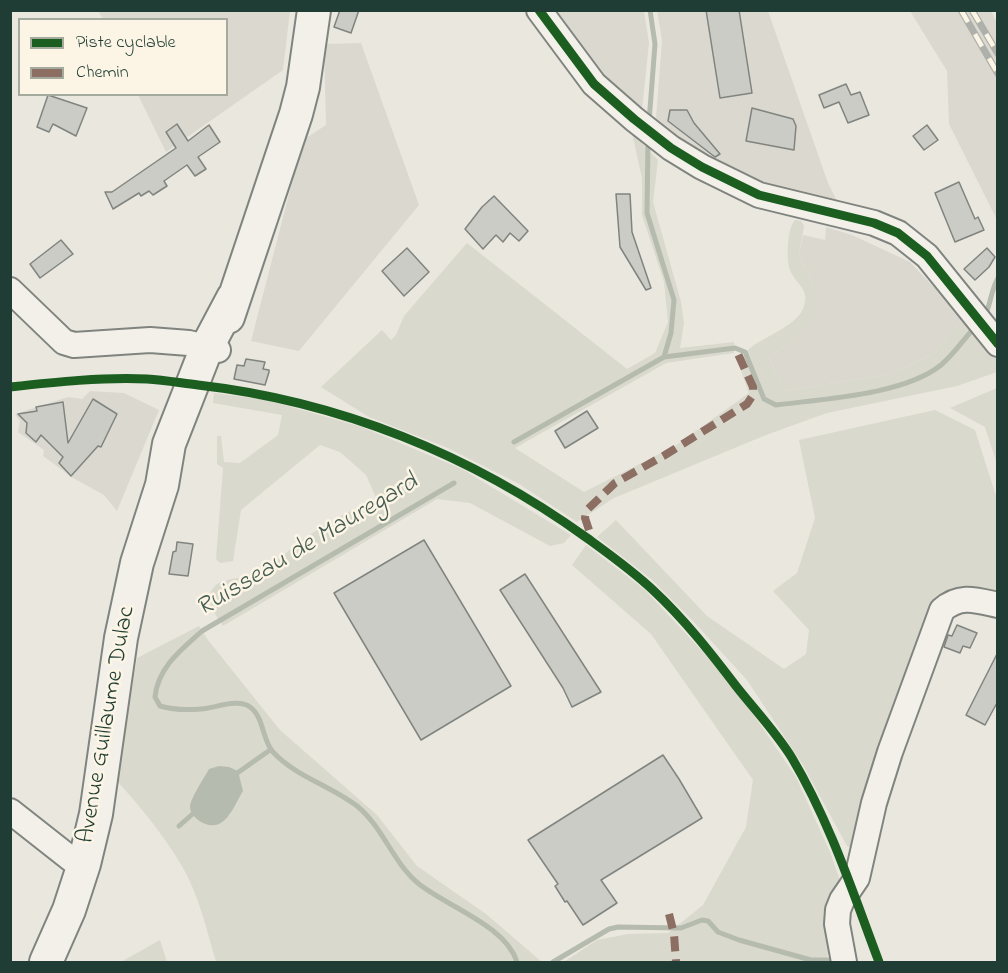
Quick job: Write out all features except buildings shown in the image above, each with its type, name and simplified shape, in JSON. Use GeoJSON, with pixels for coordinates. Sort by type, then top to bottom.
{"type":"FeatureCollection","features":[{"type":"Feature","properties":{"kind":"main road","name":"Avenue Guillaume Dulac"},"geometry":{"type":"LineString","coordinates":[[46,963],[69,910],[84,864],[96,814],[121,638],[137,563],[162,485],[169,444],[233,298],[296,114],[303,87],[314,10]]}},
{"type":"Feature","properties":{"kind":"street"},"geometry":{"type":"LineString","coordinates":[[539,10],[594,84],[671,148],[702,167],[759,195],[874,223],[898,233],[927,256],[996,342]]}},
{"type":"Feature","properties":{"kind":"street"},"geometry":{"type":"LineString","coordinates":[[10,290],[63,342],[74,345],[150,340],[189,343],[212,348]]}},
{"type":"Feature","properties":{"kind":"street"},"geometry":{"type":"LineString","coordinates":[[844,963],[837,924],[838,910],[857,878],[874,803],[890,752],[942,610],[961,599],[977,599],[998,605]]}},
{"type":"Feature","properties":{"kind":"street"},"geometry":{"type":"LineString","coordinates":[[10,811],[71,859],[84,864]]}},
{"type":"Feature","properties":{"kind":"shaded area"},"geometry":{"type":"Polygon","coordinates":[[[98,11],[290,11],[283,70],[166,152],[138,96],[228,96],[228,18],[102,18],[98,11]]]}},
{"type":"Feature","properties":{"kind":"shaded area"},"geometry":{"type":"Polygon","coordinates":[[[557,11],[644,11],[649,43],[642,110],[605,77],[557,11]]]}},
{"type":"Feature","properties":{"kind":"shaded area"},"geometry":{"type":"Polygon","coordinates":[[[657,11],[768,11],[828,183],[837,201],[751,183],[703,156],[656,118],[662,40],[657,11]]]}},
{"type":"Feature","properties":{"kind":"shaded area"},"geometry":{"type":"Polygon","coordinates":[[[910,11],[991,11],[997,23],[997,220],[949,124],[947,71],[910,11]]]}},
{"type":"Feature","properties":{"kind":"shaded area"},"geometry":{"type":"Polygon","coordinates":[[[361,43],[419,205],[299,351],[251,341],[303,140],[326,125],[324,44],[361,43]]]}},
{"type":"Feature","properties":{"kind":"shaded area"},"geometry":{"type":"Polygon","coordinates":[[[632,133],[658,160],[653,202],[681,302],[684,323],[680,348],[734,342],[734,353],[666,363],[515,448],[584,492],[675,446],[749,393],[738,362],[750,348],[796,319],[804,306],[804,290],[792,275],[788,259],[789,236],[795,220],[801,221],[804,226],[799,255],[813,286],[814,312],[805,329],[769,358],[785,391],[890,374],[933,354],[963,318],[998,361],[997,372],[957,386],[827,413],[766,435],[614,498],[577,522],[519,484],[448,448],[369,417],[321,387],[382,330],[391,340],[396,335],[404,316],[467,243],[627,369],[655,353],[668,322],[664,282],[642,215],[642,178],[632,133]]]}},
{"type":"Feature","properties":{"kind":"shaded area"},"geometry":{"type":"Polygon","coordinates":[[[826,227],[852,235],[910,262],[963,318],[933,354],[890,374],[785,391],[769,358],[805,329],[813,286],[799,255],[803,235],[825,240],[826,227]]]}},
{"type":"Feature","properties":{"kind":"shaded area"},"geometry":{"type":"Polygon","coordinates":[[[997,388],[997,464],[985,427],[950,408],[997,388]]]}},
{"type":"Feature","properties":{"kind":"shaded area"},"geometry":{"type":"Polygon","coordinates":[[[90,391],[124,393],[159,410],[117,511],[104,495],[73,478],[43,456],[44,450],[18,432],[20,421],[15,414],[68,397],[82,399],[90,391]]]}},
{"type":"Feature","properties":{"kind":"shaded area"},"geometry":{"type":"Polygon","coordinates":[[[214,393],[267,400],[362,427],[462,469],[571,535],[564,543],[550,546],[470,503],[437,499],[223,626],[210,601],[211,591],[215,586],[224,581],[262,571],[318,530],[354,509],[363,517],[378,502],[366,475],[340,452],[320,445],[241,510],[233,561],[220,563],[216,559],[223,468],[217,464],[217,436],[221,436],[224,462],[240,463],[278,435],[282,415],[213,403],[214,393]]]}},
{"type":"Feature","properties":{"kind":"shaded area"},"geometry":{"type":"Polygon","coordinates":[[[935,410],[975,430],[997,499],[997,601],[953,594],[855,849],[847,846],[803,765],[747,680],[651,579],[597,537],[616,520],[707,616],[784,669],[806,654],[809,630],[773,591],[797,573],[815,518],[799,440],[935,410]]]}},
{"type":"Feature","properties":{"kind":"shaded area"},"geometry":{"type":"Polygon","coordinates":[[[586,545],[645,590],[703,652],[751,711],[796,777],[830,852],[843,889],[831,910],[827,962],[564,962],[597,940],[628,934],[668,933],[703,905],[746,827],[753,780],[651,634],[572,565],[586,545]]]}},
{"type":"Feature","properties":{"kind":"shaded area"},"geometry":{"type":"Polygon","coordinates":[[[199,626],[280,730],[377,815],[417,866],[486,914],[542,962],[216,962],[198,901],[182,866],[152,822],[117,781],[137,658],[199,626]]]}},
{"type":"Feature","properties":{"kind":"shaded area"},"geometry":{"type":"Polygon","coordinates":[[[219,766],[238,771],[243,791],[232,811],[222,822],[209,825],[195,818],[190,807],[209,769],[219,766]]]}},
{"type":"Feature","properties":{"kind":"shaded area"},"geometry":{"type":"Polygon","coordinates":[[[160,940],[167,962],[121,962],[160,940]]]}},
{"type":"Feature","properties":{"kind":"waterway","name":"Ruisseau de Mauregard"},"geometry":{"type":"LineString","coordinates":[[649,122],[655,44],[650,10]]}},
{"type":"Feature","properties":{"kind":"waterway","name":"Ruisseau de Mauregard"},"geometry":{"type":"LineString","coordinates":[[514,442],[664,357],[671,333],[674,300],[647,213],[648,140]]}},
{"type":"Feature","properties":{"kind":"waterway"},"geometry":{"type":"LineString","coordinates":[[985,316],[998,278]]}},
{"type":"Feature","properties":{"kind":"waterway"},"geometry":{"type":"LineString","coordinates":[[664,357],[735,348],[745,352],[764,399],[776,405],[839,398],[906,383],[941,365],[975,327]]}},
{"type":"Feature","properties":{"kind":"waterway","name":"Ruisseau de Mauregard"},"geometry":{"type":"LineString","coordinates":[[454,483],[202,631],[179,652],[166,668],[157,686],[155,697],[160,706],[175,709],[201,709],[233,703],[250,707],[261,722],[269,747],[273,752],[292,768],[357,806],[374,824],[402,866],[419,884],[489,928],[511,949],[517,962]]}},
{"type":"Feature","properties":{"kind":"waterway"},"geometry":{"type":"LineString","coordinates":[[233,776],[270,750]]}},
{"type":"Feature","properties":{"kind":"waterway"},"geometry":{"type":"LineString","coordinates":[[179,826],[196,811]]}},
{"type":"Feature","properties":{"kind":"waterway"},"geometry":{"type":"LineString","coordinates":[[553,962],[609,929],[618,927],[681,928],[702,920],[708,921],[718,932],[739,940],[811,960],[832,960]]}},
{"type":"Feature","properties":{"kind":"railway"},"geometry":{"type":"LineString","coordinates":[[961,10],[998,74]]}},
{"type":"Feature","properties":{"kind":"railway"},"geometry":{"type":"LineString","coordinates":[[972,10],[998,54]]}},
{"type":"Feature","properties":{"kind":"marked path"},"geometry":{"type":"LineString","coordinates":[[589,530],[585,518],[586,511],[615,483],[747,404],[753,395],[753,387],[738,354]]}},
{"type":"Feature","properties":{"kind":"marked path"},"geometry":{"type":"LineString","coordinates":[[669,914],[674,934],[676,962]]}},
{"type":"Feature","properties":{"kind":"cycle path"},"geometry":{"type":"LineString","coordinates":[[539,10],[594,84],[671,148],[702,167],[759,195],[874,223],[898,233],[927,256],[998,344]]}},
{"type":"Feature","properties":{"kind":"cycle path"},"geometry":{"type":"LineString","coordinates":[[10,387],[96,379],[147,379],[250,393],[302,404],[402,436],[451,457],[543,508],[621,563],[665,602],[697,637],[779,739],[806,782],[818,807],[879,962]]}}]}
